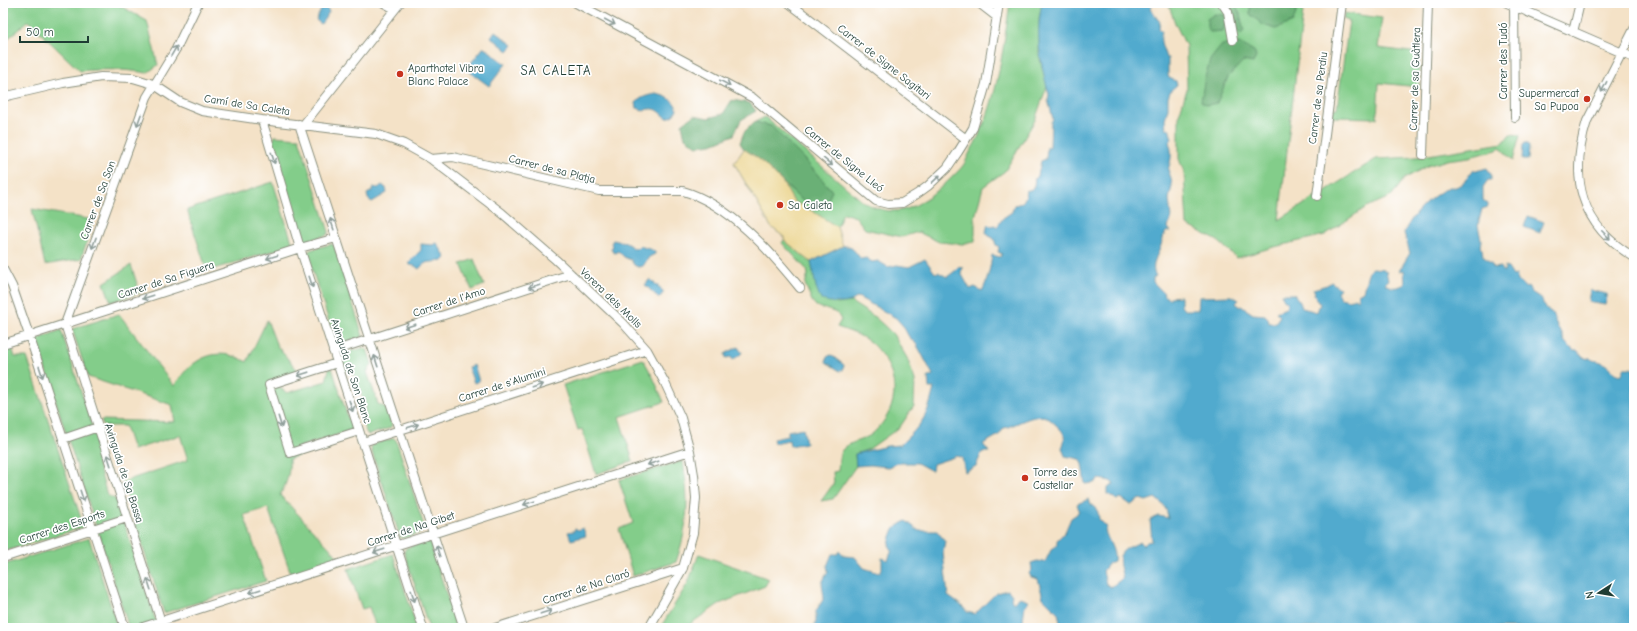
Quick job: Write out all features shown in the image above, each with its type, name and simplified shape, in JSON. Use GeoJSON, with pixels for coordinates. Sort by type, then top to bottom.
{"type":"FeatureCollection","features":[{"type":"Feature","properties":{"kind":"street","name":"Carrer de Sa Son"},"geometry":{"type":"LineString","coordinates":[[65,324],[147,97],[153,84],[176,49],[198,3]]}},
{"type":"Feature","properties":{"kind":"street"},"geometry":{"type":"LineString","coordinates":[[384,3],[398,6],[301,124],[336,238],[464,628]]}},
{"type":"Feature","properties":{"kind":"street","name":"Carrer de Signe Lleó"},"geometry":{"type":"LineString","coordinates":[[576,3],[753,98],[876,201],[888,204],[902,203],[917,194],[947,168],[973,128],[986,84],[999,3]]}},
{"type":"Feature","properties":{"kind":"street","name":"Carrer de Signe Sagitari"},"geometry":{"type":"LineString","coordinates":[[789,3],[966,139]]}},
{"type":"Feature","properties":{"kind":"street"},"geometry":{"type":"LineString","coordinates":[[979,3],[997,16]]}},
{"type":"Feature","properties":{"kind":"street"},"geometry":{"type":"LineString","coordinates":[[1222,3],[1228,12],[1233,40]]}},
{"type":"Feature","properties":{"kind":"street","name":"Carrer de sa Perdiu"},"geometry":{"type":"LineString","coordinates":[[1317,196],[1342,3]]}},
{"type":"Feature","properties":{"kind":"street","name":"Carrer de sa Guàtlera"},"geometry":{"type":"LineString","coordinates":[[1423,155],[1428,3]]}},
{"type":"Feature","properties":{"kind":"street"},"geometry":{"type":"LineString","coordinates":[[1573,32],[1580,3]]}},
{"type":"Feature","properties":{"kind":"street"},"geometry":{"type":"LineString","coordinates":[[1512,4],[1634,58]]}},
{"type":"Feature","properties":{"kind":"street","name":"Carrer des Tudó"},"geometry":{"type":"LineString","coordinates":[[1512,4],[1515,116]]}},
{"type":"Feature","properties":{"kind":"street"},"geometry":{"type":"LineString","coordinates":[[1634,29],[1586,121],[1582,136],[1578,171],[1580,192],[1585,207],[1594,222],[1607,236],[1634,257]]}},
{"type":"Feature","properties":{"kind":"street","name":"Camí de Sa Caleta"},"geometry":{"type":"LineString","coordinates":[[3,97],[63,83],[101,77],[133,78],[153,84],[180,102],[202,111],[301,124]]}},
{"type":"Feature","properties":{"kind":"street","name":"Avinguda de Son Blanc"},"geometry":{"type":"LineString","coordinates":[[262,120],[300,248],[423,628]]}},
{"type":"Feature","properties":{"kind":"street","name":"Vorera dels Molls"},"geometry":{"type":"LineString","coordinates":[[301,124],[376,134],[404,144],[431,159],[502,212],[623,323],[647,350],[665,383],[680,418],[690,451],[696,498],[693,533],[683,568],[649,628]]}},
{"type":"Feature","properties":{"kind":"street","name":"Carrer de sa Platja"},"geometry":{"type":"LineString","coordinates":[[431,159],[452,157],[599,191],[683,191],[694,194],[716,207],[770,251],[800,288]]}},
{"type":"Feature","properties":{"kind":"street","name":"Carrer de Sa Figuera"},"geometry":{"type":"LineString","coordinates":[[3,344],[300,248],[336,238]]}},
{"type":"Feature","properties":{"kind":"street"},"geometry":{"type":"LineString","coordinates":[[3,269],[12,286],[29,335],[125,628]]}},
{"type":"Feature","properties":{"kind":"street","name":"Carrer de l'Amo"},"geometry":{"type":"LineString","coordinates":[[333,351],[571,274]]}},
{"type":"Feature","properties":{"kind":"street","name":"Avinguda de Sa Bassa"},"geometry":{"type":"LineString","coordinates":[[65,324],[162,625]]}},
{"type":"Feature","properties":{"kind":"street","name":"Carrer de s'Alumini"},"geometry":{"type":"LineString","coordinates":[[363,442],[647,350]]}},
{"type":"Feature","properties":{"kind":"street"},"geometry":{"type":"LineString","coordinates":[[337,363],[269,385],[290,453],[359,431]]}},
{"type":"Feature","properties":{"kind":"street"},"geometry":{"type":"LineString","coordinates":[[63,439],[98,427]]}},
{"type":"Feature","properties":{"kind":"street","name":"Carrer de Na Gibet"},"geometry":{"type":"LineString","coordinates":[[140,628],[162,625],[396,545],[690,451]]}},
{"type":"Feature","properties":{"kind":"street","name":"Carrer des Esports"},"geometry":{"type":"LineString","coordinates":[[3,558],[127,518]]}},
{"type":"Feature","properties":{"kind":"street","name":"Carrer de Na Claró"},"geometry":{"type":"LineString","coordinates":[[495,628],[683,568]]}},
{"type":"Feature","properties":{"kind":"green space"},"geometry":{"type":"Polygon","coordinates":[[[3,3],[115,3],[147,21],[158,65],[147,73],[114,70],[80,71],[28,21],[3,43],[3,3]]]}},
{"type":"Feature","properties":{"kind":"green space"},"geometry":{"type":"Polygon","coordinates":[[[1010,3],[1042,3],[1039,18],[1039,55],[1047,86],[1035,120],[1005,171],[983,187],[975,217],[975,242],[962,244],[939,242],[918,232],[902,237],[865,229],[856,217],[843,213],[837,227],[809,209],[794,202],[783,183],[799,198],[832,191],[802,157],[771,126],[755,122],[765,117],[862,201],[880,209],[897,211],[914,206],[931,195],[958,172],[964,165],[987,117],[1001,61],[1010,3]]]}},
{"type":"Feature","properties":{"kind":"green space"},"geometry":{"type":"Polygon","coordinates":[[[1168,3],[1304,3],[1279,220],[1376,159],[1416,157],[1503,143],[1510,134],[1520,135],[1513,161],[1500,147],[1497,150],[1469,157],[1447,160],[1427,166],[1404,179],[1392,196],[1365,208],[1325,235],[1270,248],[1237,258],[1218,241],[1187,225],[1184,172],[1179,159],[1179,115],[1187,89],[1186,46],[1175,23],[1168,3]]]}},
{"type":"Feature","properties":{"kind":"green space"},"geometry":{"type":"Polygon","coordinates":[[[1226,3],[1235,3],[1240,14],[1244,31],[1241,34],[1235,32],[1226,3]]]}},
{"type":"Feature","properties":{"kind":"green space"},"geometry":{"type":"Polygon","coordinates":[[[1250,3],[1299,3],[1293,22],[1276,29],[1263,25],[1250,14],[1250,3]]]}},
{"type":"Feature","properties":{"kind":"green space"},"geometry":{"type":"Polygon","coordinates":[[[1344,13],[1382,18],[1378,48],[1419,53],[1419,87],[1379,83],[1377,118],[1332,117],[1333,109],[1337,108],[1349,21],[1343,19],[1344,13]]]}},
{"type":"Feature","properties":{"kind":"green space"},"geometry":{"type":"Polygon","coordinates":[[[1215,14],[1225,15],[1226,21],[1223,31],[1210,32],[1207,27],[1207,19],[1215,14]]]}},
{"type":"Feature","properties":{"kind":"green space"},"geometry":{"type":"Polygon","coordinates":[[[1239,43],[1254,51],[1256,57],[1253,63],[1243,61],[1228,77],[1217,103],[1206,105],[1201,101],[1205,77],[1210,60],[1222,45],[1239,43]]]}},
{"type":"Feature","properties":{"kind":"green space"},"geometry":{"type":"Polygon","coordinates":[[[732,100],[750,103],[756,111],[741,120],[734,135],[712,144],[697,146],[685,138],[682,124],[694,115],[708,118],[723,114],[732,100]]]}},
{"type":"Feature","properties":{"kind":"green space"},"geometry":{"type":"Polygon","coordinates":[[[755,122],[771,126],[802,157],[832,191],[824,208],[815,209],[799,198],[759,159],[744,149],[740,143],[744,132],[755,122]]]}},
{"type":"Feature","properties":{"kind":"green space"},"geometry":{"type":"Polygon","coordinates":[[[275,136],[299,138],[329,232],[327,235],[306,241],[303,239],[272,143],[275,136]]]}},
{"type":"Feature","properties":{"kind":"green space"},"geometry":{"type":"Polygon","coordinates":[[[273,182],[293,245],[207,271],[187,210],[273,182]]]}},
{"type":"Feature","properties":{"kind":"green space"},"geometry":{"type":"Polygon","coordinates":[[[32,209],[94,220],[81,259],[45,265],[32,209]]]}},
{"type":"Feature","properties":{"kind":"green space"},"geometry":{"type":"Polygon","coordinates":[[[784,240],[811,262],[816,287],[837,304],[851,302],[876,318],[893,334],[907,358],[915,380],[914,406],[900,427],[869,449],[855,454],[856,466],[833,499],[821,501],[834,483],[833,472],[838,471],[839,457],[842,450],[845,447],[872,434],[882,423],[889,412],[893,400],[894,388],[888,365],[871,343],[859,335],[837,327],[841,320],[837,313],[816,306],[812,301],[805,284],[808,275],[807,270],[782,243],[784,240]]]}},
{"type":"Feature","properties":{"kind":"green space"},"geometry":{"type":"Polygon","coordinates":[[[331,244],[334,245],[363,336],[339,344],[336,343],[307,254],[310,250],[331,244]]]}},
{"type":"Feature","properties":{"kind":"green space"},"geometry":{"type":"Polygon","coordinates":[[[474,259],[484,285],[472,290],[461,264],[474,259]]]}},
{"type":"Feature","properties":{"kind":"green space"},"geometry":{"type":"Polygon","coordinates":[[[131,265],[140,293],[111,302],[104,283],[131,265]]]}},
{"type":"Feature","properties":{"kind":"green space"},"geometry":{"type":"Polygon","coordinates":[[[119,314],[174,386],[188,368],[205,357],[225,354],[247,362],[267,320],[277,346],[299,372],[278,386],[287,393],[326,381],[329,369],[332,368],[352,430],[299,447],[300,455],[289,459],[288,478],[280,495],[339,558],[291,574],[268,508],[244,515],[266,581],[164,613],[122,482],[188,460],[180,435],[133,450],[125,426],[103,426],[101,420],[175,422],[172,405],[88,377],[72,329],[119,314]]]}},
{"type":"Feature","properties":{"kind":"green space"},"geometry":{"type":"Polygon","coordinates":[[[61,330],[101,453],[97,461],[107,495],[117,500],[158,628],[129,628],[36,340],[61,330]]]}},
{"type":"Feature","properties":{"kind":"green space"},"geometry":{"type":"Polygon","coordinates":[[[12,347],[15,357],[27,357],[84,527],[3,552],[3,350],[12,347]]]}},
{"type":"Feature","properties":{"kind":"green space"},"geometry":{"type":"Polygon","coordinates":[[[363,348],[367,349],[372,364],[367,372],[378,404],[386,408],[392,425],[390,428],[369,435],[367,434],[360,418],[366,408],[354,375],[345,371],[340,357],[341,354],[363,348]]]}},
{"type":"Feature","properties":{"kind":"green space"},"geometry":{"type":"Polygon","coordinates":[[[643,359],[664,402],[619,417],[633,461],[596,474],[582,429],[578,430],[563,385],[643,359]]]}},
{"type":"Feature","properties":{"kind":"green space"},"geometry":{"type":"Polygon","coordinates":[[[394,438],[396,440],[425,529],[423,532],[404,538],[400,537],[371,449],[372,445],[394,438]]]}},
{"type":"Feature","properties":{"kind":"green space"},"geometry":{"type":"Polygon","coordinates":[[[683,461],[687,512],[686,524],[676,562],[633,576],[619,529],[633,523],[619,480],[683,461]]]}},
{"type":"Feature","properties":{"kind":"green space"},"geometry":{"type":"Polygon","coordinates":[[[89,538],[118,628],[3,628],[3,565],[89,538]]]}},
{"type":"Feature","properties":{"kind":"green space"},"geometry":{"type":"Polygon","coordinates":[[[426,541],[430,542],[457,628],[429,628],[404,552],[406,548],[426,541]]]}},
{"type":"Feature","properties":{"kind":"green space"},"geometry":{"type":"Polygon","coordinates":[[[393,554],[417,628],[376,628],[369,607],[362,609],[348,569],[393,554]]]}},
{"type":"Feature","properties":{"kind":"green space"},"geometry":{"type":"Polygon","coordinates":[[[699,554],[769,579],[765,586],[719,604],[684,628],[660,628],[688,583],[699,554]]]}},
{"type":"Feature","properties":{"kind":"sand","name":"Sa Caleta"},"geometry":{"type":"Polygon","coordinates":[[[744,149],[759,159],[783,183],[794,202],[809,209],[837,227],[843,246],[811,262],[784,240],[784,237],[771,227],[734,163],[744,149]]]}},
{"type":"Feature","properties":{"kind":"water"},"geometry":{"type":"Polygon","coordinates":[[[1042,3],[1153,3],[1150,9],[1160,22],[1159,28],[1162,32],[1161,42],[1166,58],[1168,58],[1168,75],[1169,78],[1176,81],[1177,85],[1171,90],[1168,97],[1168,108],[1165,119],[1166,129],[1167,130],[1169,128],[1172,139],[1169,142],[1171,156],[1168,170],[1172,186],[1169,199],[1171,218],[1168,228],[1171,231],[1167,231],[1162,238],[1162,243],[1155,261],[1154,271],[1156,276],[1153,278],[1153,282],[1164,293],[1163,295],[1170,299],[1170,297],[1181,296],[1181,306],[1184,310],[1198,310],[1199,297],[1231,296],[1239,300],[1236,303],[1239,307],[1241,306],[1253,314],[1265,315],[1268,318],[1269,323],[1275,323],[1280,316],[1276,312],[1286,308],[1287,302],[1281,294],[1294,294],[1300,302],[1302,308],[1317,312],[1320,304],[1314,294],[1315,292],[1313,289],[1327,285],[1331,282],[1340,288],[1337,292],[1340,298],[1349,300],[1355,298],[1356,300],[1358,299],[1358,294],[1363,291],[1369,271],[1373,268],[1383,269],[1386,271],[1388,280],[1385,284],[1390,287],[1397,287],[1405,284],[1404,270],[1399,271],[1410,253],[1404,233],[1416,213],[1440,192],[1448,187],[1459,186],[1474,169],[1476,171],[1487,168],[1491,174],[1491,180],[1488,180],[1483,187],[1483,200],[1488,204],[1488,207],[1482,209],[1478,225],[1481,240],[1480,247],[1482,249],[1483,256],[1492,264],[1493,268],[1500,267],[1502,271],[1505,271],[1505,267],[1508,268],[1513,276],[1516,275],[1518,281],[1526,288],[1528,287],[1533,294],[1542,300],[1543,304],[1552,314],[1565,342],[1574,351],[1578,351],[1582,357],[1589,359],[1589,357],[1590,359],[1604,363],[1615,373],[1621,375],[1624,368],[1631,368],[1634,370],[1634,628],[1054,628],[1060,622],[1058,613],[1043,598],[1038,579],[1031,577],[1029,573],[1032,570],[1031,563],[1037,561],[1045,562],[1051,550],[1057,545],[1057,540],[1065,532],[1071,518],[1077,514],[1079,510],[1077,504],[1089,499],[1091,505],[1097,511],[1099,519],[1107,527],[1105,530],[1113,549],[1114,561],[1109,563],[1103,571],[1106,584],[1111,587],[1123,578],[1120,558],[1123,551],[1141,542],[1143,546],[1147,542],[1152,541],[1150,520],[1159,516],[1168,518],[1166,509],[1158,500],[1155,498],[1146,501],[1140,499],[1131,505],[1121,498],[1117,500],[1108,494],[1108,488],[1114,484],[1110,481],[1099,479],[1094,483],[1085,484],[1082,464],[1079,459],[1065,456],[1062,448],[1064,435],[1062,431],[1051,420],[1043,416],[1038,416],[1004,428],[999,435],[983,444],[989,452],[982,452],[976,466],[965,472],[962,458],[957,456],[933,464],[932,471],[917,463],[897,463],[888,467],[871,465],[856,466],[855,454],[887,446],[900,445],[919,426],[929,407],[934,388],[929,388],[928,377],[933,375],[917,345],[909,337],[903,326],[896,318],[858,297],[845,303],[821,300],[816,287],[811,262],[843,246],[851,248],[861,259],[866,258],[872,262],[878,261],[888,267],[897,265],[909,267],[925,259],[935,273],[938,272],[947,277],[958,267],[963,268],[961,273],[970,289],[975,287],[982,291],[986,283],[992,255],[1000,257],[1002,254],[998,252],[999,247],[996,245],[994,239],[986,232],[988,224],[990,226],[995,225],[997,227],[1003,218],[1012,212],[1014,205],[1020,204],[1024,200],[1027,190],[1031,191],[1034,186],[1041,161],[1046,159],[1047,147],[1050,147],[1051,122],[1053,119],[1041,60],[1039,37],[1042,3]]]}},
{"type":"Feature","properties":{"kind":"water"},"geometry":{"type":"Polygon","coordinates":[[[322,8],[327,8],[329,12],[321,24],[316,20],[322,8]]]}},
{"type":"Feature","properties":{"kind":"water"},"geometry":{"type":"Polygon","coordinates":[[[495,31],[513,45],[508,51],[491,37],[495,31]]]}},
{"type":"Feature","properties":{"kind":"water"},"geometry":{"type":"Polygon","coordinates":[[[484,47],[506,64],[489,86],[466,69],[484,47]]]}},
{"type":"Feature","properties":{"kind":"water"},"geometry":{"type":"Polygon","coordinates":[[[656,94],[672,100],[677,109],[673,116],[667,118],[655,109],[643,110],[637,108],[636,103],[640,99],[656,94]]]}},
{"type":"Feature","properties":{"kind":"water"},"geometry":{"type":"Polygon","coordinates":[[[1525,143],[1529,146],[1528,160],[1522,160],[1523,145],[1525,143]]]}},
{"type":"Feature","properties":{"kind":"water"},"geometry":{"type":"Polygon","coordinates":[[[382,185],[386,188],[387,193],[372,202],[368,199],[367,194],[372,191],[373,187],[378,188],[382,185]]]}},
{"type":"Feature","properties":{"kind":"water"},"geometry":{"type":"Polygon","coordinates":[[[1528,216],[1544,222],[1540,233],[1524,227],[1528,216]]]}},
{"type":"Feature","properties":{"kind":"water"},"geometry":{"type":"Polygon","coordinates":[[[613,240],[626,243],[635,249],[640,246],[655,251],[655,254],[649,257],[643,266],[638,267],[618,251],[615,253],[612,251],[611,249],[613,246],[611,243],[613,240]]]}},
{"type":"Feature","properties":{"kind":"water"},"geometry":{"type":"Polygon","coordinates":[[[437,243],[446,258],[442,262],[439,260],[427,263],[419,269],[410,265],[409,262],[421,250],[421,244],[433,245],[437,243]]]}},
{"type":"Feature","properties":{"kind":"water"},"geometry":{"type":"Polygon","coordinates":[[[650,279],[664,292],[659,298],[645,285],[650,279]]]}},
{"type":"Feature","properties":{"kind":"water"},"geometry":{"type":"Polygon","coordinates":[[[1590,290],[1607,294],[1607,296],[1603,296],[1607,297],[1605,305],[1588,302],[1590,290]]]}},
{"type":"Feature","properties":{"kind":"water"},"geometry":{"type":"Polygon","coordinates":[[[738,347],[742,353],[733,360],[731,357],[726,358],[725,354],[738,347]]]}},
{"type":"Feature","properties":{"kind":"water"},"geometry":{"type":"Polygon","coordinates":[[[831,355],[844,365],[843,370],[840,371],[826,362],[827,357],[831,355]]]}},
{"type":"Feature","properties":{"kind":"water"},"geometry":{"type":"Polygon","coordinates":[[[474,365],[479,381],[474,383],[468,367],[474,365]]]}},
{"type":"Feature","properties":{"kind":"water"},"geometry":{"type":"Polygon","coordinates":[[[803,428],[806,443],[790,446],[789,440],[774,443],[773,439],[788,436],[788,431],[803,428]]]}},
{"type":"Feature","properties":{"kind":"water"},"geometry":{"type":"Polygon","coordinates":[[[906,521],[919,531],[937,531],[945,541],[943,552],[948,596],[962,606],[967,612],[975,614],[996,593],[1008,590],[1012,595],[1011,599],[1013,603],[1020,597],[1029,602],[1025,605],[1023,620],[1025,628],[814,628],[816,611],[824,598],[822,583],[828,571],[827,566],[832,554],[838,554],[840,551],[844,556],[855,557],[864,568],[879,573],[882,569],[882,558],[888,560],[892,550],[889,545],[894,530],[898,525],[906,521]]]}},
{"type":"Feature","properties":{"kind":"water"},"geometry":{"type":"Polygon","coordinates":[[[575,528],[578,530],[583,528],[586,536],[571,540],[568,532],[574,531],[575,528]]]}},
{"type":"Feature","properties":{"kind":"place","name":"Aparthotel Vibra Blanc Palace"},"geometry":{"type":"Point","coordinates":[400,74]}},
{"type":"Feature","properties":{"kind":"place","name":"Supermercat Sa Pupoa"},"geometry":{"type":"Point","coordinates":[1587,99]}},
{"type":"Feature","properties":{"kind":"place","name":"Sa Caleta"},"geometry":{"type":"Point","coordinates":[780,205]}},
{"type":"Feature","properties":{"kind":"place","name":"Torre des Castellar"},"geometry":{"type":"Point","coordinates":[1025,478]}},
{"type":"Feature","properties":{"kind":"district","name":"SA CALETA"},"geometry":{"type":"Point","coordinates":[556,70]}}]}
